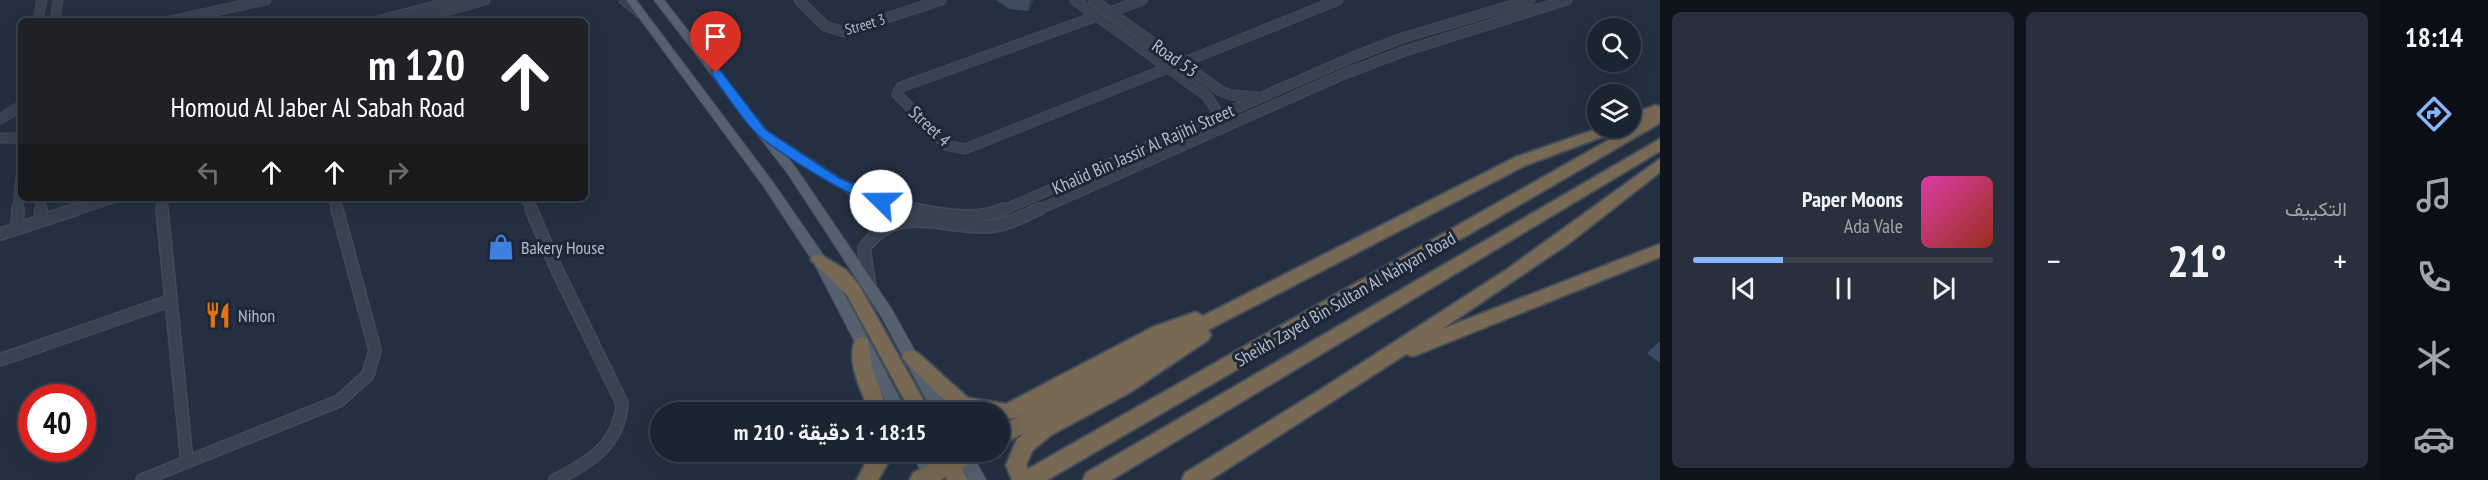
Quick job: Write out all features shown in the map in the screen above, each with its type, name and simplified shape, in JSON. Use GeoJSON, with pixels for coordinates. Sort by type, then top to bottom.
{"type":"FeatureCollection","features":[{"type":"Feature","properties":{"kind":"highway"},"geometry":{"type":"LineString","coordinates":[[1641,116],[1660,108]]}},
{"type":"Feature","properties":{"kind":"highway","name":"Sheikh Zayed Bin Sultan Al Nahyan Road"},"geometry":{"type":"LineString","coordinates":[[1029,480],[1660,117]]}},
{"type":"Feature","properties":{"kind":"highway"},"geometry":{"type":"LineString","coordinates":[[1010,431],[1231,309],[1521,162],[1587,138]]}},
{"type":"Feature","properties":{"kind":"highway","name":"Sheikh Zayed Bin Sultan Al Nahyan Road"},"geometry":{"type":"LineString","coordinates":[[1100,476],[1660,144]]}},
{"type":"Feature","properties":{"kind":"highway"},"geometry":{"type":"LineString","coordinates":[[1192,480],[1379,363],[1560,243],[1620,199],[1660,164]]}},
{"type":"Feature","properties":{"kind":"highway"},"geometry":{"type":"LineString","coordinates":[[1379,363],[1660,250]]}},
{"type":"Feature","properties":{"kind":"highway"},"geometry":{"type":"LineString","coordinates":[[819,260],[840,274],[853,290],[915,402]]}},
{"type":"Feature","properties":{"kind":"highway"},"geometry":{"type":"LineString","coordinates":[[911,358],[962,405],[980,410],[1008,412],[1160,332],[1231,309]]}},
{"type":"Feature","properties":{"kind":"highway"},"geometry":{"type":"LineString","coordinates":[[1022,480],[1016,465],[1024,445],[1044,429],[1122,387],[1184,348],[1210,329],[1231,309]]}},
{"type":"Feature","properties":{"kind":"highway"},"geometry":{"type":"LineString","coordinates":[[862,344],[863,368],[875,402]]}},
{"type":"Feature","properties":{"kind":"highway"},"geometry":{"type":"LineString","coordinates":[[1204,480],[1255,441]]}},
{"type":"Feature","properties":{"kind":"highway"},"geometry":{"type":"LineString","coordinates":[[867,480],[878,462]]}},
{"type":"Feature","properties":{"kind":"main road"},"geometry":{"type":"LineString","coordinates":[[631,0],[768,184],[819,260],[894,402]]}},
{"type":"Feature","properties":{"kind":"main road"},"geometry":{"type":"LineString","coordinates":[[659,0],[792,171],[870,288],[935,402]]}},
{"type":"Feature","properties":{"kind":"main road"},"geometry":{"type":"LineString","coordinates":[[947,467],[978,480]]}},
{"type":"Feature","properties":{"kind":"street"},"geometry":{"type":"LineString","coordinates":[[39,18],[42,0]]}},
{"type":"Feature","properties":{"kind":"street"},"geometry":{"type":"LineString","coordinates":[[55,18],[58,0]]}},
{"type":"Feature","properties":{"kind":"street"},"geometry":{"type":"LineString","coordinates":[[184,18],[266,0]]}},
{"type":"Feature","properties":{"kind":"street"},"geometry":{"type":"LineString","coordinates":[[389,18],[456,0]]}},
{"type":"Feature","properties":{"kind":"street"},"geometry":{"type":"LineString","coordinates":[[438,17],[485,0]]}},
{"type":"Feature","properties":{"kind":"street"},"geometry":{"type":"LineString","coordinates":[[624,0],[645,18]]}},
{"type":"Feature","properties":{"kind":"street","name":"Street 3"},"geometry":{"type":"LineString","coordinates":[[799,0],[827,29],[837,32],[844,32],[941,0]]}},
{"type":"Feature","properties":{"kind":"street","name":"Road 53"},"geometry":{"type":"LineString","coordinates":[[1075,0],[1198,89],[1214,104],[1214,117]]}},
{"type":"Feature","properties":{"kind":"street","name":"Road 53"},"geometry":{"type":"LineString","coordinates":[[1093,0],[1231,95],[1249,98],[1263,96]]}},
{"type":"Feature","properties":{"kind":"street"},"geometry":{"type":"LineString","coordinates":[[1110,12],[1142,0]]}},
{"type":"Feature","properties":{"kind":"street"},"geometry":{"type":"LineString","coordinates":[[1182,63],[1338,0]]}},
{"type":"Feature","properties":{"kind":"street","name":"Khalid Bin Jassir Al Rajihi Street"},"geometry":{"type":"LineString","coordinates":[[877,231],[894,222],[910,220],[989,229],[1004,225],[1344,74],[1405,51],[1567,0]]}},
{"type":"Feature","properties":{"kind":"street"},"geometry":{"type":"LineString","coordinates":[[1526,1],[1536,10]]}},
{"type":"Feature","properties":{"kind":"street","name":"Khalid Bin Jassir Al Rajihi Street"},"geometry":{"type":"LineString","coordinates":[[762,132],[848,188],[881,201],[943,214],[996,213],[1390,42],[1526,1]]}},
{"type":"Feature","properties":{"kind":"street","name":"Street 4"},"geometry":{"type":"LineString","coordinates":[[1097,16],[902,87],[897,94],[946,145],[965,149],[1168,68]]}},
{"type":"Feature","properties":{"kind":"street"},"geometry":{"type":"LineString","coordinates":[[1390,42],[1403,45],[1405,51]]}},
{"type":"Feature","properties":{"kind":"street"},"geometry":{"type":"LineString","coordinates":[[1198,89],[1207,90],[1212,84]]}},
{"type":"Feature","properties":{"kind":"street"},"geometry":{"type":"LineString","coordinates":[[0,119],[18,107]]}},
{"type":"Feature","properties":{"kind":"street"},"geometry":{"type":"LineString","coordinates":[[0,138],[18,141]]}},
{"type":"Feature","properties":{"kind":"street"},"geometry":{"type":"LineString","coordinates":[[1060,185],[1056,189],[1056,195],[1068,198]]}},
{"type":"Feature","properties":{"kind":"street"},"geometry":{"type":"LineString","coordinates":[[848,188],[868,211],[877,231],[864,248],[870,288]]}},
{"type":"Feature","properties":{"kind":"street"},"geometry":{"type":"LineString","coordinates":[[17,228],[19,201]]}},
{"type":"Feature","properties":{"kind":"street"},"geometry":{"type":"LineString","coordinates":[[40,221],[41,201]]}},
{"type":"Feature","properties":{"kind":"street"},"geometry":{"type":"LineString","coordinates":[[0,234],[103,201]]}},
{"type":"Feature","properties":{"kind":"street"},"geometry":{"type":"LineString","coordinates":[[161,201],[169,301],[187,462]]}},
{"type":"Feature","properties":{"kind":"street"},"geometry":{"type":"LineString","coordinates":[[142,480],[326,407],[355,389],[368,375],[375,350],[335,201]]}},
{"type":"Feature","properties":{"kind":"street"},"geometry":{"type":"LineString","coordinates":[[527,201],[558,272],[622,402],[620,426],[601,453],[555,480]]}},
{"type":"Feature","properties":{"kind":"street"},"geometry":{"type":"LineString","coordinates":[[0,360],[169,301]]}},
{"type":"Feature","properties":{"kind":"place","name":"Bakery House"},"geometry":{"type":"Point","coordinates":[501,247]}},
{"type":"Feature","properties":{"kind":"place","name":"Nihon"},"geometry":{"type":"Point","coordinates":[218,315]}},
{"type":"Feature","properties":{"kind":"route"},"geometry":{"type":"LineString","coordinates":[[716,73],[762,132],[816,170],[848,188],[881,201]]}}]}
